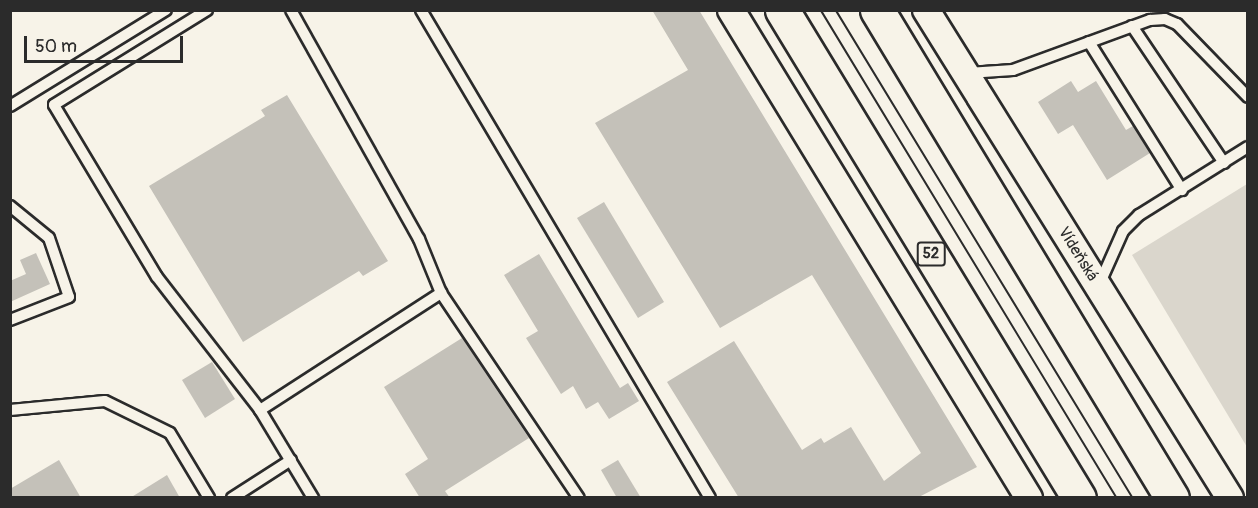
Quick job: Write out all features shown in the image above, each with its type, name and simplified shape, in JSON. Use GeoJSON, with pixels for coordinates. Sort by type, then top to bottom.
{"type":"FeatureCollection","features":[{"type":"Feature","properties":{"kind":"highway","name":"52"},"geometry":{"type":"LineString","coordinates":[[782,10],[1079,498]]}},
{"type":"Feature","properties":{"kind":"highway"},"geometry":{"type":"LineString","coordinates":[[877,10],[1172,498]]}},
{"type":"Feature","properties":{"kind":"street"},"geometry":{"type":"LineString","coordinates":[[731,10],[1029,498]]}},
{"type":"Feature","properties":{"kind":"street","name":"Vídeňská"},"geometry":{"type":"LineString","coordinates":[[926,10],[1230,498]]}},
{"type":"Feature","properties":{"kind":"lane"},"geometry":{"type":"LineString","coordinates":[[10,106],[166,10]]}},
{"type":"Feature","properties":{"kind":"lane"},"geometry":{"type":"LineString","coordinates":[[207,10],[54,105],[157,277],[260,410],[313,498]]}},
{"type":"Feature","properties":{"kind":"lane"},"geometry":{"type":"LineString","coordinates":[[291,10],[419,239],[441,293],[579,498]]}},
{"type":"Feature","properties":{"kind":"lane"},"geometry":{"type":"LineString","coordinates":[[421,10],[710,498]]}},
{"type":"Feature","properties":{"kind":"lane"},"geometry":{"type":"LineString","coordinates":[[965,73],[1012,70],[1150,20],[1177,24],[1248,97]]}},
{"type":"Feature","properties":{"kind":"lane"},"geometry":{"type":"LineString","coordinates":[[1132,26],[1224,163]]}},
{"type":"Feature","properties":{"kind":"lane"},"geometry":{"type":"LineString","coordinates":[[1089,42],[1182,190]]}},
{"type":"Feature","properties":{"kind":"lane"},"geometry":{"type":"LineString","coordinates":[[1098,287],[1123,231],[1139,214],[1182,190],[1248,147]]}},
{"type":"Feature","properties":{"kind":"lane"},"geometry":{"type":"LineString","coordinates":[[10,206],[49,238],[69,297],[10,320]]}},
{"type":"Feature","properties":{"kind":"lane"},"geometry":{"type":"LineString","coordinates":[[260,410],[441,293]]}},
{"type":"Feature","properties":{"kind":"lane"},"geometry":{"type":"LineString","coordinates":[[10,410],[105,401],[170,434],[209,498]]}},
{"type":"Feature","properties":{"kind":"lane"},"geometry":{"type":"LineString","coordinates":[[232,498],[291,460]]}},
{"type":"Feature","properties":{"kind":"shaded area"},"geometry":{"type":"Polygon","coordinates":[[[1247,184],[1247,447],[1132,255],[1247,184]]]}},
{"type":"Feature","properties":{"kind":"building"},"geometry":{"type":"Polygon","coordinates":[[[652,10],[699,10],[977,467],[917,498],[739,498],[667,382],[734,341],[802,450],[821,438],[824,443],[851,427],[884,481],[921,453],[812,275],[720,328],[595,123],[688,70],[652,10]]]}},
{"type":"Feature","properties":{"kind":"building"},"geometry":{"type":"Polygon","coordinates":[[[1071,81],[1078,92],[1096,81],[1126,130],[1133,126],[1150,153],[1107,180],[1073,125],[1058,134],[1038,102],[1071,81]]]}},
{"type":"Feature","properties":{"kind":"building"},"geometry":{"type":"Polygon","coordinates":[[[287,95],[388,261],[363,276],[359,271],[243,342],[149,186],[265,116],[261,110],[287,95]]]}},
{"type":"Feature","properties":{"kind":"building"},"geometry":{"type":"Polygon","coordinates":[[[604,202],[664,302],[638,318],[577,218],[604,202]]]}},
{"type":"Feature","properties":{"kind":"building"},"geometry":{"type":"Polygon","coordinates":[[[36,253],[50,284],[10,302],[10,281],[26,274],[20,260],[36,253]]]}},
{"type":"Feature","properties":{"kind":"building"},"geometry":{"type":"Polygon","coordinates":[[[539,254],[620,388],[628,383],[639,401],[609,419],[598,402],[586,409],[573,386],[561,394],[526,338],[538,331],[504,275],[539,254]]]}},
{"type":"Feature","properties":{"kind":"building"},"geometry":{"type":"Polygon","coordinates":[[[462,338],[529,438],[445,491],[450,498],[420,498],[405,474],[428,459],[384,387],[462,338]]]}},
{"type":"Feature","properties":{"kind":"building"},"geometry":{"type":"Polygon","coordinates":[[[212,362],[235,399],[205,418],[182,380],[212,362]]]}},
{"type":"Feature","properties":{"kind":"building"},"geometry":{"type":"Polygon","coordinates":[[[59,460],[81,498],[10,498],[10,489],[59,460]]]}},
{"type":"Feature","properties":{"kind":"building"},"geometry":{"type":"Polygon","coordinates":[[[618,460],[641,498],[617,498],[601,470],[618,460]]]}},
{"type":"Feature","properties":{"kind":"building"},"geometry":{"type":"Polygon","coordinates":[[[167,475],[180,498],[130,498],[167,475]]]}},
{"type":"Feature","properties":{"kind":"tram line"},"geometry":{"type":"LineString","coordinates":[[821,10],[1117,498]]}},
{"type":"Feature","properties":{"kind":"tram line"},"geometry":{"type":"LineString","coordinates":[[836,10],[1133,498]]}}]}
